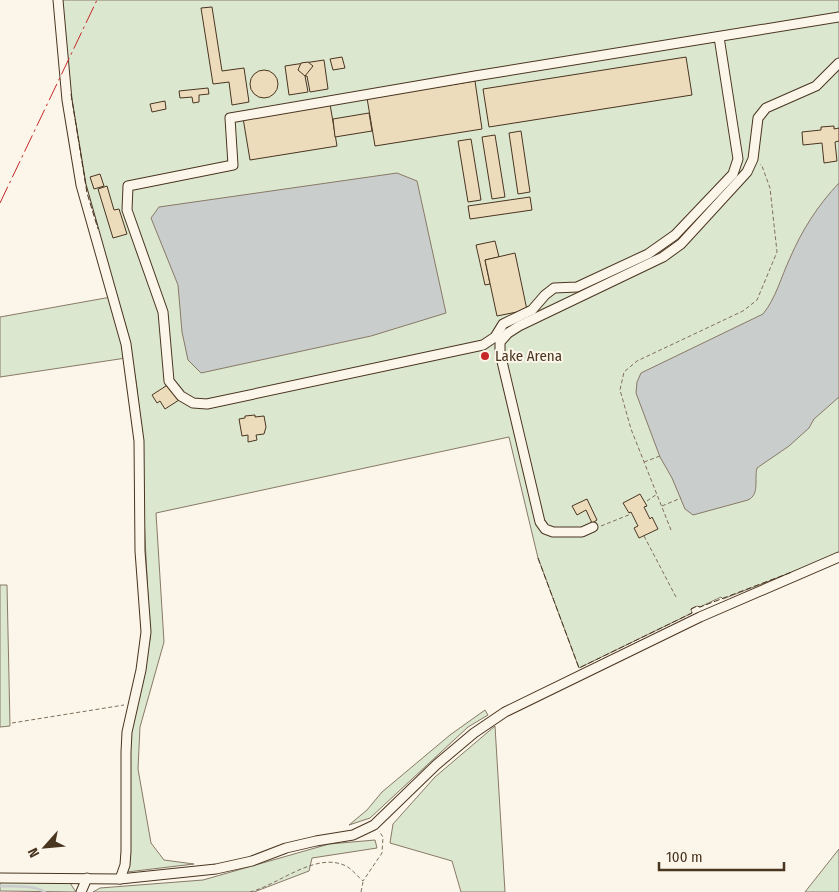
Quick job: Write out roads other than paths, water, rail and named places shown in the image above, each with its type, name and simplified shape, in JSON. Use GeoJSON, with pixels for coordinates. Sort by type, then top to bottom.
{"type":"FeatureCollection","features":[{"type":"Feature","properties":{"kind":"street"},"geometry":{"type":"LineString","coordinates":[[58,0],[67,100],[81,185],[126,344],[139,441],[140,551],[146,632],[141,670],[132,704],[126,752],[126,852],[125,865],[120,879]]}},
{"type":"Feature","properties":{"kind":"street"},"geometry":{"type":"LineString","coordinates":[[720,37],[738,159],[733,174],[675,235],[648,254],[577,287],[554,288],[532,310],[503,324],[494,337],[483,344],[207,404],[193,403],[181,396],[169,381],[163,312],[127,210],[128,186],[233,165],[230,118],[839,17]]}},
{"type":"Feature","properties":{"kind":"street"},"geometry":{"type":"LineString","coordinates":[[593,527],[582,532],[553,532],[546,529],[540,522],[500,353],[500,342],[508,333],[520,326],[663,257],[681,244],[747,172],[753,159],[758,118],[766,108],[816,86],[839,63]]}},
{"type":"Feature","properties":{"kind":"street"},"geometry":{"type":"LineString","coordinates":[[0,878],[120,879],[216,869],[252,861],[286,848],[316,841],[353,836],[374,825],[474,732],[505,712],[700,616],[839,557]]}},
{"type":"Feature","properties":{"kind":"street"},"geometry":{"type":"LineString","coordinates":[[82,892],[86,878]]}},
{"type":"Feature","properties":{"kind":"waterway"},"geometry":{"type":"LineString","coordinates":[[0,886],[29,887],[45,892]]}},
{"type":"Feature","properties":{"kind":"place","name":"Lake Arena"},"geometry":{"type":"Point","coordinates":[485,356]}}]}
